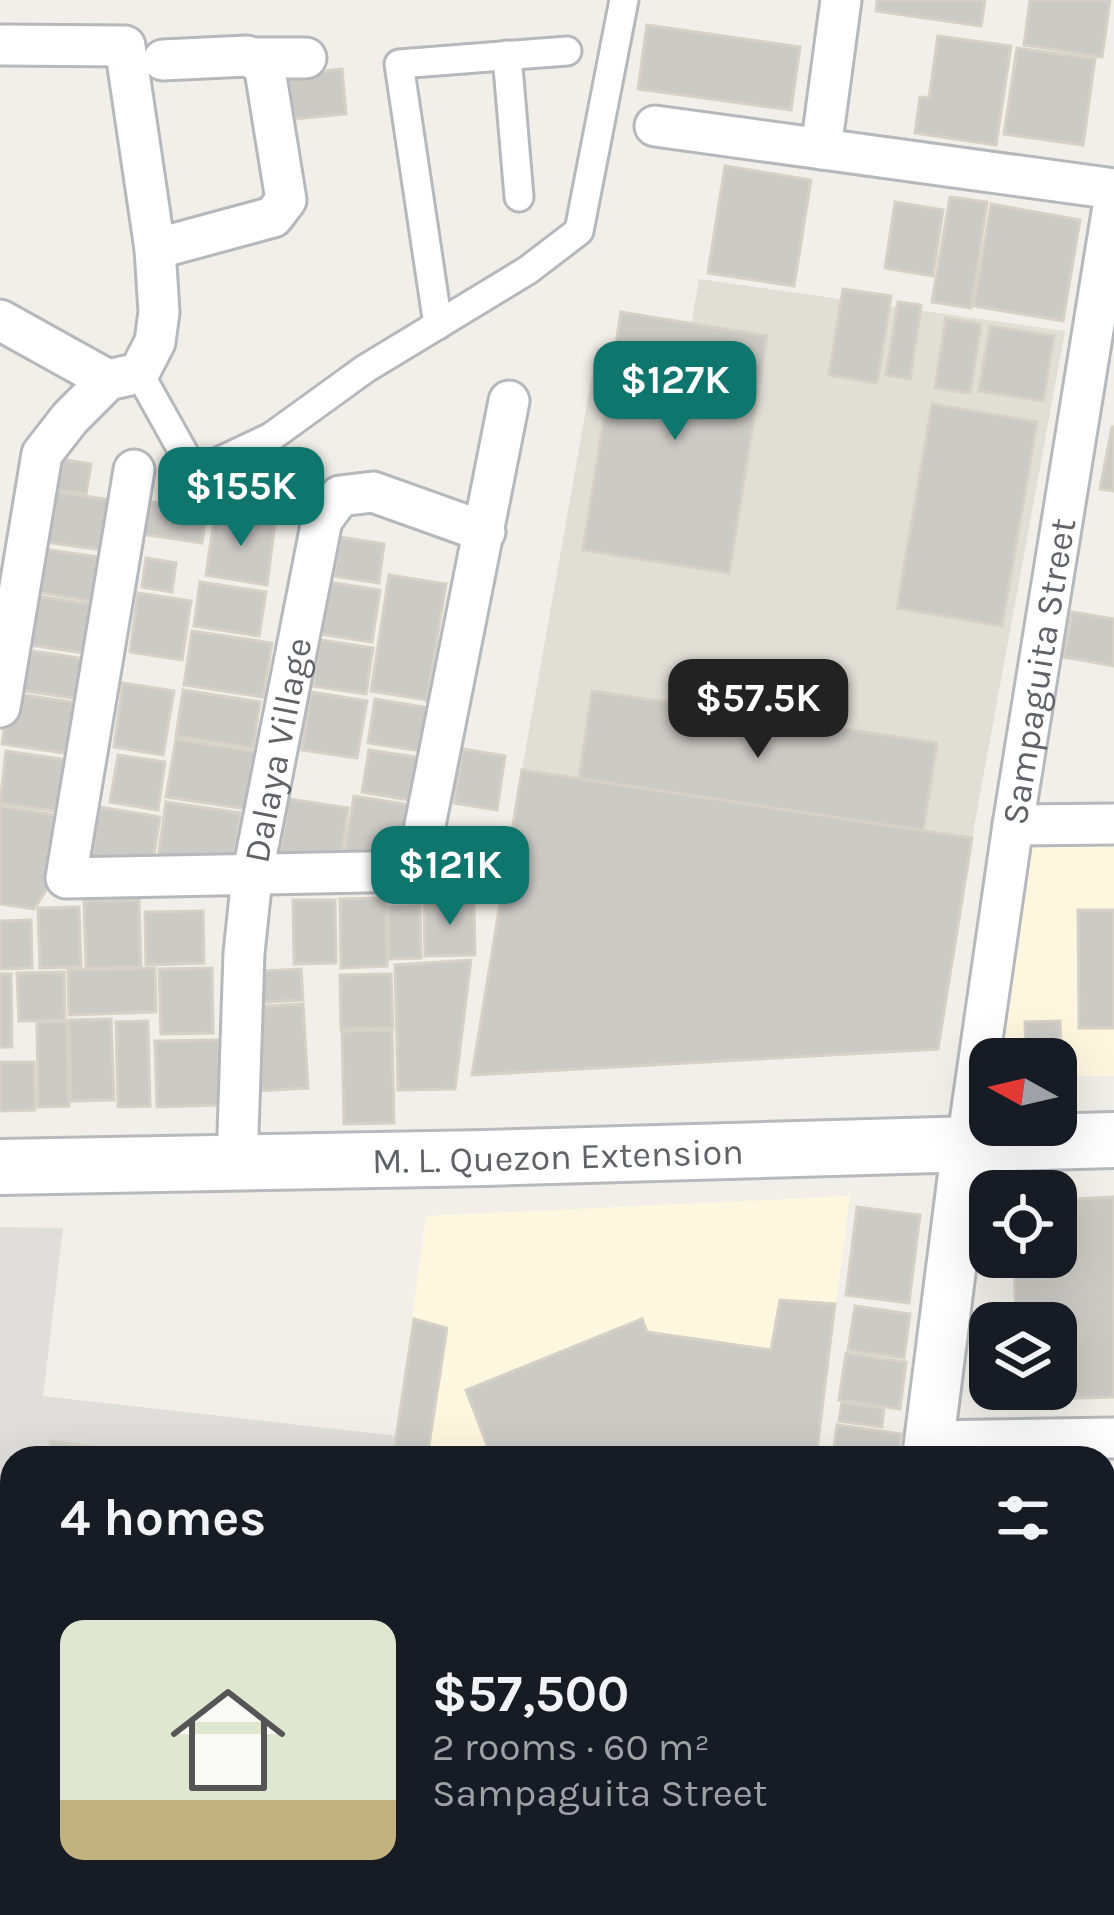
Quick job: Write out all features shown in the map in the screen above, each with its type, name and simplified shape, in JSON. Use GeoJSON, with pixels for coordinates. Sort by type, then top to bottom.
{"type":"FeatureCollection","features":[{"type":"Feature","properties":{"kind":"main road","name":"M. L. Quezon Extension"},"geometry":{"type":"LineString","coordinates":[[0,1167],[1114,1140]]}},
{"type":"Feature","properties":{"kind":"street"},"geometry":{"type":"LineString","coordinates":[[0,320],[124,376],[195,473],[272,437],[365,369],[528,270],[579,231],[623,0]]}},
{"type":"Feature","properties":{"kind":"street"},"geometry":{"type":"LineString","coordinates":[[820,149],[841,0]]}},
{"type":"Feature","properties":{"kind":"street"},"geometry":{"type":"LineString","coordinates":[[0,45],[125,46],[155,249],[159,312],[155,342],[124,376],[70,418],[42,454],[0,707]]}},
{"type":"Feature","properties":{"kind":"street"},"geometry":{"type":"LineString","coordinates":[[438,325],[399,64],[567,51]]}},
{"type":"Feature","properties":{"kind":"street"},"geometry":{"type":"LineString","coordinates":[[508,55],[519,196]]}},
{"type":"Feature","properties":{"kind":"street"},"geometry":{"type":"LineString","coordinates":[[155,249],[273,217],[282,210],[285,188],[268,74],[256,58]]}},
{"type":"Feature","properties":{"kind":"street"},"geometry":{"type":"LineString","coordinates":[[163,60],[306,58]]}},
{"type":"Feature","properties":{"kind":"street"},"geometry":{"type":"LineString","coordinates":[[655,126],[1114,189]]}},
{"type":"Feature","properties":{"kind":"street","name":"Sampaguita Street"},"geometry":{"type":"LineString","coordinates":[[967,1143],[1114,200]]}},
{"type":"Feature","properties":{"kind":"street"},"geometry":{"type":"LineString","coordinates":[[134,470],[65,878],[416,872],[509,400]]}},
{"type":"Feature","properties":{"kind":"street","name":"Dalaya Village"},"geometry":{"type":"LineString","coordinates":[[238,1164],[244,953],[252,877],[322,520],[340,496],[373,492],[485,532]]}},
{"type":"Feature","properties":{"kind":"street"},"geometry":{"type":"LineString","coordinates":[[1013,825],[1114,824]]}},
{"type":"Feature","properties":{"kind":"street"},"geometry":{"type":"LineString","coordinates":[[929,1446],[967,1143]]}},
{"type":"Feature","properties":{"kind":"street"},"geometry":{"type":"LineString","coordinates":[[990,1446],[1114,1438]]}},
{"type":"Feature","properties":{"kind":"shaded area"},"geometry":{"type":"Polygon","coordinates":[[[699,279],[1065,331],[972,838],[522,770],[597,348],[685,362],[699,279]]]}},
{"type":"Feature","properties":{"kind":"shaded area"},"geometry":{"type":"Polygon","coordinates":[[[1114,845],[1114,1076],[1077,1076],[1077,1038],[996,1038],[1025,848],[1114,845]]]}},
{"type":"Feature","properties":{"kind":"shaded area"},"geometry":{"type":"Polygon","coordinates":[[[850,1196],[818,1446],[395,1446],[426,1216],[850,1196]]]}},
{"type":"Feature","properties":{"kind":"shaded area"},"geometry":{"type":"Polygon","coordinates":[[[0,1227],[63,1228],[43,1396],[397,1436],[395,1446],[0,1446],[0,1227]]]}},
{"type":"Feature","properties":{"kind":"building"},"geometry":{"type":"Polygon","coordinates":[[[877,0],[985,0],[981,26],[876,11],[877,0]]]}},
{"type":"Feature","properties":{"kind":"building"},"geometry":{"type":"Polygon","coordinates":[[[1030,0],[1110,0],[1102,57],[1024,45],[1030,0]]]}},
{"type":"Feature","properties":{"kind":"building"},"geometry":{"type":"Polygon","coordinates":[[[647,25],[800,47],[791,110],[638,89],[647,25]]]}},
{"type":"Feature","properties":{"kind":"building"},"geometry":{"type":"Polygon","coordinates":[[[938,36],[1011,46],[996,145],[915,133],[920,97],[929,98],[938,36]]]}},
{"type":"Feature","properties":{"kind":"building"},"geometry":{"type":"Polygon","coordinates":[[[1017,48],[1095,59],[1083,145],[1004,134],[1017,48]]]}},
{"type":"Feature","properties":{"kind":"building"},"geometry":{"type":"Polygon","coordinates":[[[342,69],[346,114],[293,119],[288,75],[342,69]]]}},
{"type":"Feature","properties":{"kind":"building"},"geometry":{"type":"Polygon","coordinates":[[[725,166],[811,180],[794,286],[708,273],[725,166]]]}},
{"type":"Feature","properties":{"kind":"building"},"geometry":{"type":"Polygon","coordinates":[[[950,197],[987,202],[971,308],[932,302],[950,197]]]}},
{"type":"Feature","properties":{"kind":"building"},"geometry":{"type":"Polygon","coordinates":[[[895,202],[943,210],[933,276],[885,268],[895,202]]]}},
{"type":"Feature","properties":{"kind":"building"},"geometry":{"type":"Polygon","coordinates":[[[991,204],[1080,220],[1063,321],[974,306],[991,204]]]}},
{"type":"Feature","properties":{"kind":"building"},"geometry":{"type":"Polygon","coordinates":[[[843,289],[891,296],[877,383],[829,375],[843,289]]]}},
{"type":"Feature","properties":{"kind":"building"},"geometry":{"type":"Polygon","coordinates":[[[898,302],[921,305],[910,379],[886,375],[898,302]]]}},
{"type":"Feature","properties":{"kind":"building"},"geometry":{"type":"Polygon","coordinates":[[[621,312],[767,336],[729,573],[583,550],[621,312]]]}},
{"type":"Feature","properties":{"kind":"building"},"geometry":{"type":"Polygon","coordinates":[[[946,318],[981,324],[970,393],[935,388],[946,318]]]}},
{"type":"Feature","properties":{"kind":"building"},"geometry":{"type":"Polygon","coordinates":[[[990,326],[1054,336],[1043,401],[979,391],[990,326]]]}},
{"type":"Feature","properties":{"kind":"building"},"geometry":{"type":"Polygon","coordinates":[[[932,404],[1037,422],[1002,626],[897,608],[932,404]]]}},
{"type":"Feature","properties":{"kind":"building"},"geometry":{"type":"Polygon","coordinates":[[[1114,427],[1114,491],[1100,489],[1114,427]]]}},
{"type":"Feature","properties":{"kind":"building"},"geometry":{"type":"Polygon","coordinates":[[[60,459],[91,464],[86,494],[56,490],[60,459]]]}},
{"type":"Feature","properties":{"kind":"building"},"geometry":{"type":"Polygon","coordinates":[[[53,491],[117,501],[109,551],[46,542],[53,491]]]}},
{"type":"Feature","properties":{"kind":"building"},"geometry":{"type":"Polygon","coordinates":[[[140,500],[207,510],[202,543],[135,533],[140,500]]]}},
{"type":"Feature","properties":{"kind":"building"},"geometry":{"type":"Polygon","coordinates":[[[215,514],[275,523],[267,585],[206,575],[215,514]]]}},
{"type":"Feature","properties":{"kind":"building"},"geometry":{"type":"Polygon","coordinates":[[[340,537],[384,544],[379,583],[334,576],[340,537]]]}},
{"type":"Feature","properties":{"kind":"building"},"geometry":{"type":"Polygon","coordinates":[[[42,549],[99,557],[93,601],[36,592],[42,549]]]}},
{"type":"Feature","properties":{"kind":"building"},"geometry":{"type":"Polygon","coordinates":[[[146,558],[176,563],[172,592],[142,587],[146,558]]]}},
{"type":"Feature","properties":{"kind":"building"},"geometry":{"type":"Polygon","coordinates":[[[389,575],[446,584],[427,700],[371,691],[389,575]]]}},
{"type":"Feature","properties":{"kind":"building"},"geometry":{"type":"Polygon","coordinates":[[[200,582],[266,592],[259,636],[194,626],[200,582]]]}},
{"type":"Feature","properties":{"kind":"building"},"geometry":{"type":"Polygon","coordinates":[[[328,582],[380,590],[372,642],[320,634],[328,582]]]}},
{"type":"Feature","properties":{"kind":"building"},"geometry":{"type":"Polygon","coordinates":[[[138,593],[191,601],[182,660],[130,652],[138,593]]]}},
{"type":"Feature","properties":{"kind":"building"},"geometry":{"type":"Polygon","coordinates":[[[30,595],[98,605],[91,654],[23,644],[30,595]]]}},
{"type":"Feature","properties":{"kind":"building"},"geometry":{"type":"Polygon","coordinates":[[[1072,612],[1114,619],[1114,666],[1064,657],[1072,612]]]}},
{"type":"Feature","properties":{"kind":"building"},"geometry":{"type":"Polygon","coordinates":[[[192,631],[272,643],[263,697],[184,685],[192,631]]]}},
{"type":"Feature","properties":{"kind":"building"},"geometry":{"type":"Polygon","coordinates":[[[320,640],[373,648],[366,694],[313,686],[320,640]]]}},
{"type":"Feature","properties":{"kind":"building"},"geometry":{"type":"Polygon","coordinates":[[[26,650],[85,659],[79,699],[19,690],[26,650]]]}},
{"type":"Feature","properties":{"kind":"building"},"geometry":{"type":"Polygon","coordinates":[[[123,683],[174,691],[163,755],[114,747],[123,683]]]}},
{"type":"Feature","properties":{"kind":"building"},"geometry":{"type":"Polygon","coordinates":[[[183,690],[260,702],[253,748],[176,736],[183,690]]]}},
{"type":"Feature","properties":{"kind":"building"},"geometry":{"type":"Polygon","coordinates":[[[592,691],[937,743],[923,831],[579,779],[592,691]]]}},
{"type":"Feature","properties":{"kind":"building"},"geometry":{"type":"Polygon","coordinates":[[[311,692],[367,701],[357,758],[302,750],[311,692]]]}},
{"type":"Feature","properties":{"kind":"building"},"geometry":{"type":"Polygon","coordinates":[[[10,693],[78,703],[71,754],[2,744],[10,693]]]}},
{"type":"Feature","properties":{"kind":"building"},"geometry":{"type":"Polygon","coordinates":[[[375,699],[429,708],[422,751],[368,743],[375,699]]]}},
{"type":"Feature","properties":{"kind":"building"},"geometry":{"type":"Polygon","coordinates":[[[176,739],[256,752],[247,809],[166,797],[176,739]]]}},
{"type":"Feature","properties":{"kind":"building"},"geometry":{"type":"Polygon","coordinates":[[[463,749],[505,756],[497,810],[454,803],[463,749]]]}},
{"type":"Feature","properties":{"kind":"building"},"geometry":{"type":"Polygon","coordinates":[[[369,750],[422,758],[415,801],[362,792],[369,750]]]}},
{"type":"Feature","properties":{"kind":"building"},"geometry":{"type":"Polygon","coordinates":[[[6,751],[68,760],[61,812],[0,803],[6,751]]]}},
{"type":"Feature","properties":{"kind":"building"},"geometry":{"type":"Polygon","coordinates":[[[118,755],[165,762],[158,810],[110,802],[118,755]]]}},
{"type":"Feature","properties":{"kind":"building"},"geometry":{"type":"Polygon","coordinates":[[[522,770],[972,838],[938,1049],[472,1075],[522,770]]]}},
{"type":"Feature","properties":{"kind":"building"},"geometry":{"type":"Polygon","coordinates":[[[354,796],[416,806],[407,865],[344,856],[354,796]]]}},
{"type":"Feature","properties":{"kind":"building"},"geometry":{"type":"Polygon","coordinates":[[[289,799],[348,808],[340,865],[279,856],[289,799]]]}},
{"type":"Feature","properties":{"kind":"building"},"geometry":{"type":"Polygon","coordinates":[[[166,802],[241,813],[232,870],[158,858],[166,802]]]}},
{"type":"Feature","properties":{"kind":"building"},"geometry":{"type":"Polygon","coordinates":[[[0,806],[62,816],[53,880],[34,909],[0,904],[0,806]]]}},
{"type":"Feature","properties":{"kind":"building"},"geometry":{"type":"Polygon","coordinates":[[[99,807],[160,817],[151,873],[91,864],[99,807]]]}},
{"type":"Feature","properties":{"kind":"building"},"geometry":{"type":"Polygon","coordinates":[[[453,854],[489,860],[483,896],[448,891],[453,854]]]}},
{"type":"Feature","properties":{"kind":"building"},"geometry":{"type":"Polygon","coordinates":[[[386,898],[387,966],[341,968],[340,899],[386,898]]]}},
{"type":"Feature","properties":{"kind":"building"},"geometry":{"type":"Polygon","coordinates":[[[139,900],[141,967],[86,968],[84,901],[139,900]]]}},
{"type":"Feature","properties":{"kind":"building"},"geometry":{"type":"Polygon","coordinates":[[[293,900],[335,900],[336,963],[294,964],[293,900]]]}},
{"type":"Feature","properties":{"kind":"building"},"geometry":{"type":"Polygon","coordinates":[[[474,901],[475,955],[425,956],[424,902],[474,901]]]}},
{"type":"Feature","properties":{"kind":"building"},"geometry":{"type":"Polygon","coordinates":[[[420,906],[421,958],[389,959],[388,907],[420,906]]]}},
{"type":"Feature","properties":{"kind":"building"},"geometry":{"type":"Polygon","coordinates":[[[79,907],[81,967],[40,968],[38,908],[79,907]]]}},
{"type":"Feature","properties":{"kind":"building"},"geometry":{"type":"Polygon","coordinates":[[[1078,910],[1114,910],[1114,1028],[1079,1028],[1078,910]]]}},
{"type":"Feature","properties":{"kind":"building"},"geometry":{"type":"Polygon","coordinates":[[[203,911],[204,963],[146,965],[145,912],[203,911]]]}},
{"type":"Feature","properties":{"kind":"building"},"geometry":{"type":"Polygon","coordinates":[[[31,920],[32,968],[0,969],[0,921],[31,920]]]}},
{"type":"Feature","properties":{"kind":"building"},"geometry":{"type":"Polygon","coordinates":[[[471,960],[455,1089],[398,1090],[395,965],[471,960]]]}},
{"type":"Feature","properties":{"kind":"building"},"geometry":{"type":"Polygon","coordinates":[[[155,968],[156,1012],[69,1015],[68,970],[155,968]]]}},
{"type":"Feature","properties":{"kind":"building"},"geometry":{"type":"Polygon","coordinates":[[[212,968],[213,1033],[161,1034],[159,969],[212,968]]]}},
{"type":"Feature","properties":{"kind":"building"},"geometry":{"type":"Polygon","coordinates":[[[301,969],[303,1000],[248,1003],[246,972],[301,969]]]}},
{"type":"Feature","properties":{"kind":"building"},"geometry":{"type":"Polygon","coordinates":[[[64,972],[65,1020],[19,1021],[17,973],[64,972]]]}},
{"type":"Feature","properties":{"kind":"building"},"geometry":{"type":"Polygon","coordinates":[[[0,974],[11,974],[12,1047],[0,1047],[0,974]]]}},
{"type":"Feature","properties":{"kind":"building"},"geometry":{"type":"Polygon","coordinates":[[[391,974],[393,1028],[341,1029],[340,975],[391,974]]]}},
{"type":"Feature","properties":{"kind":"building"},"geometry":{"type":"Polygon","coordinates":[[[303,1004],[308,1088],[252,1091],[248,1007],[303,1004]]]}},
{"type":"Feature","properties":{"kind":"building"},"geometry":{"type":"Polygon","coordinates":[[[111,1019],[114,1100],[71,1101],[69,1020],[111,1019]]]}},
{"type":"Feature","properties":{"kind":"building"},"geometry":{"type":"Polygon","coordinates":[[[67,1021],[69,1106],[38,1107],[37,1022],[67,1021]]]}},
{"type":"Feature","properties":{"kind":"building"},"geometry":{"type":"Polygon","coordinates":[[[148,1021],[150,1106],[118,1107],[116,1022],[148,1021]]]}},
{"type":"Feature","properties":{"kind":"building"},"geometry":{"type":"Polygon","coordinates":[[[1060,1021],[1061,1038],[1025,1038],[1025,1022],[1060,1021]]]}},
{"type":"Feature","properties":{"kind":"building"},"geometry":{"type":"Polygon","coordinates":[[[392,1030],[394,1123],[344,1124],[342,1031],[392,1030]]]}},
{"type":"Feature","properties":{"kind":"building"},"geometry":{"type":"Polygon","coordinates":[[[219,1040],[220,1105],[157,1107],[155,1041],[219,1040]]]}},
{"type":"Feature","properties":{"kind":"building"},"geometry":{"type":"Polygon","coordinates":[[[0,1062],[34,1062],[35,1110],[0,1111],[0,1062]]]}},
{"type":"Feature","properties":{"kind":"building"},"geometry":{"type":"Polygon","coordinates":[[[1114,1197],[1114,1397],[1077,1398],[1077,1302],[1015,1302],[1015,1278],[1077,1278],[1077,1199],[1114,1197]]]}},
{"type":"Feature","properties":{"kind":"building"},"geometry":{"type":"Polygon","coordinates":[[[857,1207],[920,1215],[909,1303],[846,1295],[857,1207]]]}},
{"type":"Feature","properties":{"kind":"building"},"geometry":{"type":"Polygon","coordinates":[[[780,1300],[835,1304],[817,1446],[487,1446],[466,1390],[642,1319],[647,1332],[771,1350],[780,1300]]]}},
{"type":"Feature","properties":{"kind":"building"},"geometry":{"type":"Polygon","coordinates":[[[855,1306],[910,1314],[904,1358],[848,1350],[855,1306]]]}},
{"type":"Feature","properties":{"kind":"building"},"geometry":{"type":"Polygon","coordinates":[[[414,1319],[447,1328],[429,1446],[395,1446],[414,1319]]]}},
{"type":"Feature","properties":{"kind":"building"},"geometry":{"type":"Polygon","coordinates":[[[846,1353],[906,1362],[900,1409],[839,1400],[846,1353]]]}},
{"type":"Feature","properties":{"kind":"building"},"geometry":{"type":"Polygon","coordinates":[[[842,1402],[884,1408],[882,1427],[839,1421],[842,1402]]]}},
{"type":"Feature","properties":{"kind":"building"},"geometry":{"type":"Polygon","coordinates":[[[837,1425],[901,1434],[899,1446],[834,1446],[837,1425]]]}}]}
